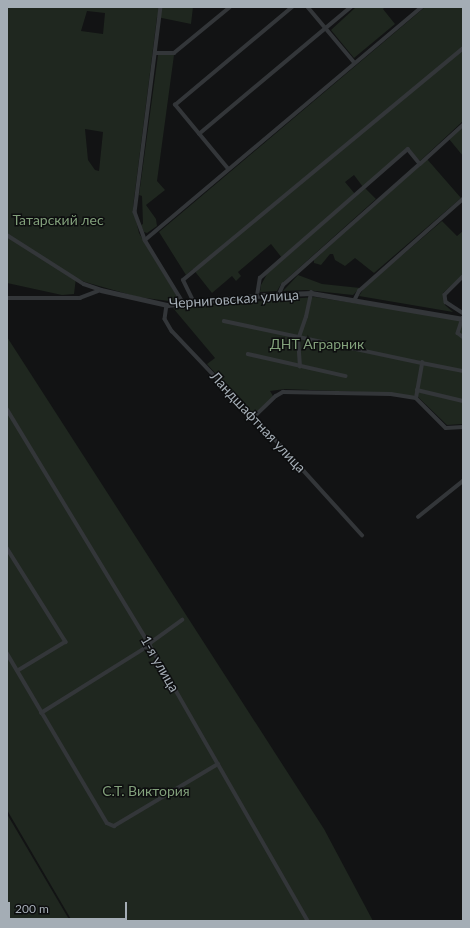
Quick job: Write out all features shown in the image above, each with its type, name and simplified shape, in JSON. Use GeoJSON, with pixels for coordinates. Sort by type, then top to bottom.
{"type":"FeatureCollection","features":[{"type":"Feature","properties":{"kind":"street"},"geometry":{"type":"LineString","coordinates":[[161,7],[135,212],[145,240],[184,304]]}},
{"type":"Feature","properties":{"kind":"street"},"geometry":{"type":"LineString","coordinates":[[155,53],[174,53],[230,7]]}},
{"type":"Feature","properties":{"kind":"street"},"geometry":{"type":"LineString","coordinates":[[228,169],[175,105],[292,7]]}},
{"type":"Feature","properties":{"kind":"street"},"geometry":{"type":"LineString","coordinates":[[308,7],[355,63]]}},
{"type":"Feature","properties":{"kind":"street"},"geometry":{"type":"LineString","coordinates":[[198,134],[351,7]]}},
{"type":"Feature","properties":{"kind":"street"},"geometry":{"type":"LineString","coordinates":[[145,240],[422,7]]}},
{"type":"Feature","properties":{"kind":"street"},"geometry":{"type":"LineString","coordinates":[[194,304],[183,280],[463,48]]}},
{"type":"Feature","properties":{"kind":"street"},"geometry":{"type":"LineString","coordinates":[[279,294],[283,285],[463,125]]}},
{"type":"Feature","properties":{"kind":"street"},"geometry":{"type":"LineString","coordinates":[[257,296],[260,278],[408,149],[420,164]]}},
{"type":"Feature","properties":{"kind":"street"},"geometry":{"type":"LineString","coordinates":[[355,299],[359,291],[463,199]]}},
{"type":"Feature","properties":{"kind":"street"},"geometry":{"type":"LineString","coordinates":[[7,235],[84,284],[101,290]]}},
{"type":"Feature","properties":{"kind":"street"},"geometry":{"type":"LineString","coordinates":[[463,277],[445,295],[446,302],[463,313]]}},
{"type":"Feature","properties":{"kind":"street"},"geometry":{"type":"LineString","coordinates":[[7,298],[75,298],[91,295],[101,290]]}},
{"type":"Feature","properties":{"kind":"street","name":"Черниговская улица"},"geometry":{"type":"LineString","coordinates":[[101,290],[166,305],[194,304],[279,294],[310,294],[355,299],[463,319]]}},
{"type":"Feature","properties":{"kind":"street"},"geometry":{"type":"LineString","coordinates":[[300,367],[300,336],[310,294]]}},
{"type":"Feature","properties":{"kind":"street","name":"Ландшафтная улица"},"geometry":{"type":"LineString","coordinates":[[166,305],[165,319],[172,331],[254,417],[362,535]]}},
{"type":"Feature","properties":{"kind":"street"},"geometry":{"type":"LineString","coordinates":[[463,319],[458,333],[463,337]]}},
{"type":"Feature","properties":{"kind":"street"},"geometry":{"type":"LineString","coordinates":[[224,321],[463,371]]}},
{"type":"Feature","properties":{"kind":"street"},"geometry":{"type":"LineString","coordinates":[[248,354],[300,367],[346,376]]}},
{"type":"Feature","properties":{"kind":"street"},"geometry":{"type":"LineString","coordinates":[[416,398],[422,363]]}},
{"type":"Feature","properties":{"kind":"street"},"geometry":{"type":"LineString","coordinates":[[417,390],[463,401]]}},
{"type":"Feature","properties":{"kind":"street"},"geometry":{"type":"LineString","coordinates":[[254,417],[276,396],[290,391],[392,394],[416,398],[446,428],[463,427]]}},
{"type":"Feature","properties":{"kind":"street","name":"1-я улица"},"geometry":{"type":"LineString","coordinates":[[7,409],[150,644],[308,921]]}},
{"type":"Feature","properties":{"kind":"street"},"geometry":{"type":"LineString","coordinates":[[418,517],[463,481]]}},
{"type":"Feature","properties":{"kind":"street"},"geometry":{"type":"LineString","coordinates":[[7,548],[66,642],[18,671]]}},
{"type":"Feature","properties":{"kind":"street"},"geometry":{"type":"LineString","coordinates":[[41,713],[150,644],[182,620]]}},
{"type":"Feature","properties":{"kind":"street"},"geometry":{"type":"LineString","coordinates":[[7,653],[107,823],[114,826],[218,764]]}},
{"type":"Feature","properties":{"kind":"green space","name":"Татарский лес"},"geometry":{"type":"Polygon","coordinates":[[[7,7],[193,7],[191,24],[157,17],[133,207],[139,233],[178,298],[176,302],[138,297],[76,278],[74,294],[62,295],[7,283],[7,7]],[[87,11],[81,31],[103,34],[105,13],[87,11]],[[85,129],[88,160],[95,170],[99,171],[103,132],[85,129]]]}},
{"type":"Feature","properties":{"kind":"green space"},"geometry":{"type":"Polygon","coordinates":[[[356,7],[385,7],[383,9],[395,24],[354,58],[331,30],[356,7]]]}},
{"type":"Feature","properties":{"kind":"green space"},"geometry":{"type":"Polygon","coordinates":[[[425,7],[463,7],[463,121],[420,161],[408,148],[363,187],[354,175],[345,182],[355,194],[282,258],[271,244],[238,272],[241,276],[236,281],[232,276],[212,293],[193,269],[186,275],[159,232],[425,7]]]}},
{"type":"Feature","properties":{"kind":"green space"},"geometry":{"type":"Polygon","coordinates":[[[158,55],[174,55],[157,181],[165,190],[146,205],[156,219],[157,226],[147,233],[144,232],[141,225],[143,224],[142,196],[139,195],[158,55]]]}},
{"type":"Feature","properties":{"kind":"green space"},"geometry":{"type":"Polygon","coordinates":[[[463,127],[463,156],[449,139],[463,127]]]}},
{"type":"Feature","properties":{"kind":"green space"},"geometry":{"type":"Polygon","coordinates":[[[427,159],[461,198],[374,273],[355,258],[345,266],[335,260],[333,254],[330,254],[321,265],[314,263],[314,260],[427,159]]]}},
{"type":"Feature","properties":{"kind":"green space"},"geometry":{"type":"Polygon","coordinates":[[[365,188],[376,199],[281,284],[277,291],[260,292],[261,285],[267,274],[365,188]]]}},
{"type":"Feature","properties":{"kind":"green space"},"geometry":{"type":"Polygon","coordinates":[[[442,221],[457,236],[463,231],[463,275],[443,293],[445,305],[453,312],[359,296],[364,288],[442,221]]]}},
{"type":"Feature","properties":{"kind":"green space"},"geometry":{"type":"Polygon","coordinates":[[[298,275],[322,284],[360,288],[353,295],[306,290],[283,291],[298,275]]]}},
{"type":"Feature","properties":{"kind":"green space","name":"ДНТ Аграрник"},"geometry":{"type":"Polygon","coordinates":[[[315,297],[463,320],[463,424],[447,425],[418,397],[386,393],[285,389],[270,391],[273,396],[267,404],[255,413],[250,412],[207,364],[215,358],[173,308],[315,297]]]}},
{"type":"Feature","properties":{"kind":"green space","name":"С.Т. Виктория"},"geometry":{"type":"Polygon","coordinates":[[[7,337],[324,829],[373,921],[72,921],[7,810],[7,337]]]}},
{"type":"Feature","properties":{"kind":"green space"},"geometry":{"type":"Polygon","coordinates":[[[7,814],[70,921],[7,921],[7,814]]]}}]}
